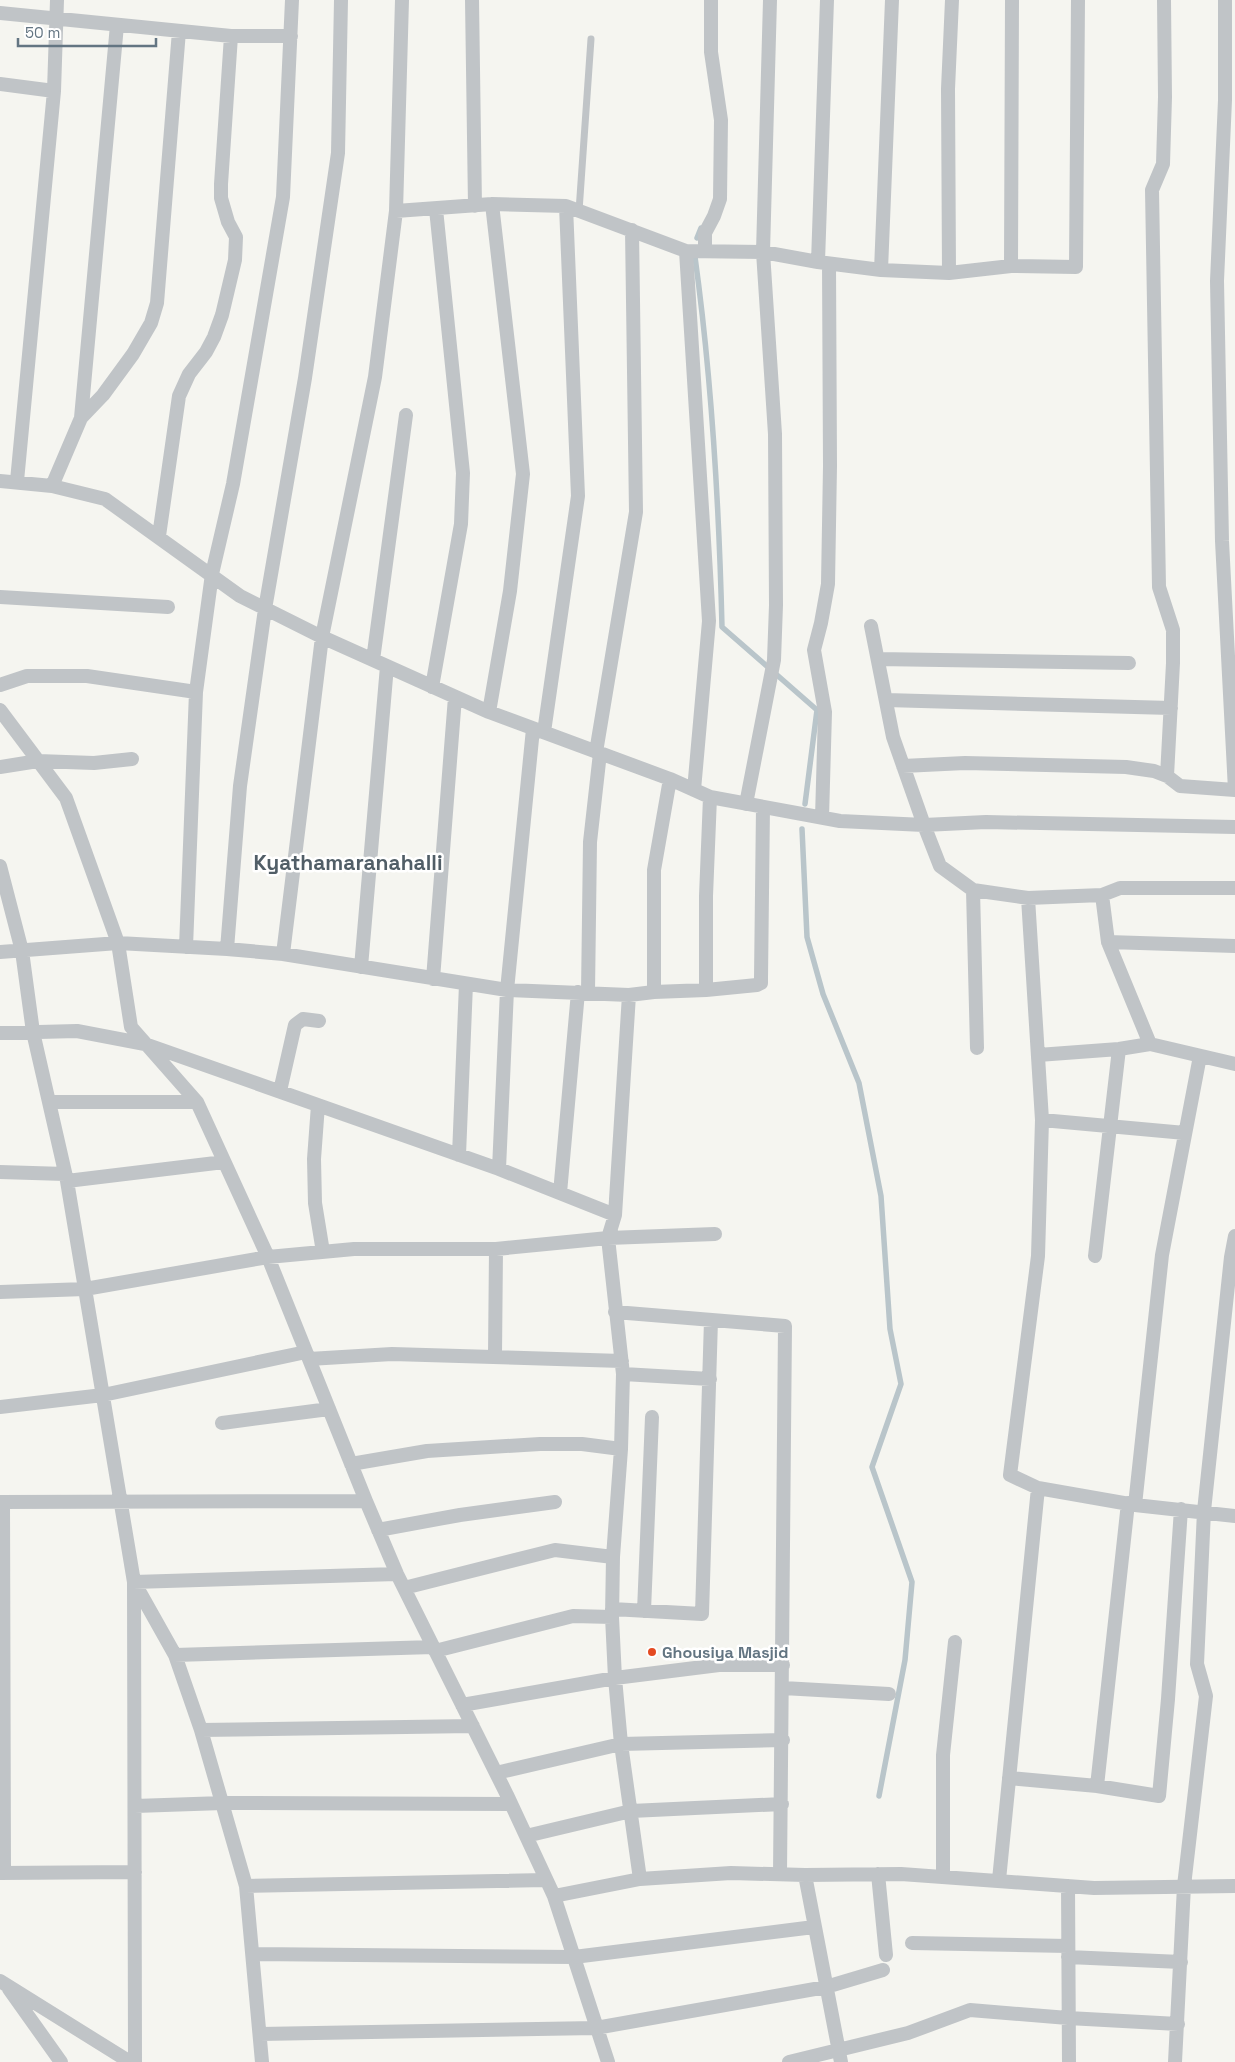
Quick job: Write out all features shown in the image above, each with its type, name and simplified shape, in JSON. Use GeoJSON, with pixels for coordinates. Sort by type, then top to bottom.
{"type":"FeatureCollection","features":[{"type":"Feature","properties":{"kind":"street"},"geometry":{"type":"LineString","coordinates":[[17,481],[54,91],[58,0]]}},
{"type":"Feature","properties":{"kind":"street"},"geometry":{"type":"LineString","coordinates":[[186,947],[196,692],[212,574],[233,484],[284,197],[292,0]]}},
{"type":"Feature","properties":{"kind":"street"},"geometry":{"type":"LineString","coordinates":[[227,949],[240,786],[265,609],[305,378],[338,154],[341,0]]}},
{"type":"Feature","properties":{"kind":"street"},"geometry":{"type":"LineString","coordinates":[[283,954],[322,637],[375,377],[396,210],[402,0]]}},
{"type":"Feature","properties":{"kind":"street"},"geometry":{"type":"LineString","coordinates":[[472,0],[475,206]]}},
{"type":"Feature","properties":{"kind":"street"},"geometry":{"type":"LineString","coordinates":[[705,251],[705,233],[720,199],[721,120],[711,52],[711,0]]}},
{"type":"Feature","properties":{"kind":"street"},"geometry":{"type":"LineString","coordinates":[[746,804],[774,660],[776,605],[775,434],[763,252],[770,0]]}},
{"type":"Feature","properties":{"kind":"street"},"geometry":{"type":"LineString","coordinates":[[822,818],[824,712],[814,650],[828,584],[830,466],[823,263],[826,0]]}},
{"type":"Feature","properties":{"kind":"street"},"geometry":{"type":"LineString","coordinates":[[881,270],[892,0]]}},
{"type":"Feature","properties":{"kind":"street"},"geometry":{"type":"LineString","coordinates":[[949,273],[948,89],[952,0]]}},
{"type":"Feature","properties":{"kind":"street"},"geometry":{"type":"LineString","coordinates":[[1011,266],[1012,0]]}},
{"type":"Feature","properties":{"kind":"street"},"geometry":{"type":"LineString","coordinates":[[396,210],[492,204],[573,208],[686,251],[763,252],[823,263],[881,270],[949,273],[1011,266],[1076,267],[1078,0]]}},
{"type":"Feature","properties":{"kind":"street"},"geometry":{"type":"LineString","coordinates":[[1164,0],[1165,97],[1163,164],[1152,190],[1159,587],[1173,630],[1172,708],[1167,776]]}},
{"type":"Feature","properties":{"kind":"street"},"geometry":{"type":"LineString","coordinates":[[903,766],[965,763],[1126,767],[1154,771],[1167,776],[1180,786],[1235,790],[1222,541],[1217,281],[1225,100],[1225,0]]}},
{"type":"Feature","properties":{"kind":"street"},"geometry":{"type":"LineString","coordinates":[[0,13],[56,17],[231,36],[291,36]]}},
{"type":"Feature","properties":{"kind":"street"},"geometry":{"type":"LineString","coordinates":[[52,486],[81,418],[117,25]]}},
{"type":"Feature","properties":{"kind":"street"},"geometry":{"type":"LineString","coordinates":[[81,418],[103,395],[133,354],[151,323],[157,303],[179,31]]}},
{"type":"Feature","properties":{"kind":"street"},"geometry":{"type":"LineString","coordinates":[[158,536],[180,396],[189,374],[206,352],[214,337],[222,315],[235,260],[236,237],[228,222],[221,198],[231,36]]}},
{"type":"Feature","properties":{"kind":"street"},"geometry":{"type":"LineString","coordinates":[[0,84],[54,91]]}},
{"type":"Feature","properties":{"kind":"street"},"geometry":{"type":"LineString","coordinates":[[489,712],[510,591],[523,474],[492,204]]}},
{"type":"Feature","properties":{"kind":"street"},"geometry":{"type":"LineString","coordinates":[[499,1170],[507,990],[538,731],[578,496],[573,208]]}},
{"type":"Feature","properties":{"kind":"street"},"geometry":{"type":"LineString","coordinates":[[432,686],[461,524],[463,473],[436,209]]}},
{"type":"Feature","properties":{"kind":"street"},"geometry":{"type":"LineString","coordinates":[[560,1193],[583,992],[590,842],[598,752],[636,512],[632,230]]}},
{"type":"Feature","properties":{"kind":"street"},"geometry":{"type":"LineString","coordinates":[[686,251],[710,621],[694,790]]}},
{"type":"Feature","properties":{"kind":"street"},"geometry":{"type":"LineString","coordinates":[[373,660],[406,415]]}},
{"type":"Feature","properties":{"kind":"street"},"geometry":{"type":"LineString","coordinates":[[0,481],[17,481],[52,486],[105,499],[212,574],[240,596],[265,609],[322,637],[489,712],[670,779],[710,797],[840,821],[924,826],[986,822],[1235,827]]}},
{"type":"Feature","properties":{"kind":"street"},"geometry":{"type":"LineString","coordinates":[[0,597],[168,607]]}},
{"type":"Feature","properties":{"kind":"street"},"geometry":{"type":"LineString","coordinates":[[871,626],[893,737],[924,826],[940,866],[973,890],[1028,898],[1102,895],[1120,888],[1235,888]]}},
{"type":"Feature","properties":{"kind":"street"},"geometry":{"type":"LineString","coordinates":[[878,659],[1129,662]]}},
{"type":"Feature","properties":{"kind":"street"},"geometry":{"type":"LineString","coordinates":[[361,966],[387,666]]}},
{"type":"Feature","properties":{"kind":"street"},"geometry":{"type":"LineString","coordinates":[[0,685],[27,676],[87,676],[196,692]]}},
{"type":"Feature","properties":{"kind":"street"},"geometry":{"type":"LineString","coordinates":[[433,979],[455,697]]}},
{"type":"Feature","properties":{"kind":"street"},"geometry":{"type":"LineString","coordinates":[[886,700],[1172,708]]}},
{"type":"Feature","properties":{"kind":"street"},"geometry":{"type":"LineString","coordinates":[[0,710],[66,798],[118,943],[131,1027],[197,1102],[268,1257],[397,1574],[496,1773],[554,1896],[608,2062]]}},
{"type":"Feature","properties":{"kind":"street"},"geometry":{"type":"LineString","coordinates":[[0,767],[38,761],[94,763],[132,759]]}},
{"type":"Feature","properties":{"kind":"street"},"geometry":{"type":"LineString","coordinates":[[654,992],[654,870],[670,779]]}},
{"type":"Feature","properties":{"kind":"street"},"geometry":{"type":"LineString","coordinates":[[706,990],[706,896],[710,797]]}},
{"type":"Feature","properties":{"kind":"street"},"geometry":{"type":"LineString","coordinates":[[0,952],[118,943],[227,949],[283,954],[507,990],[629,995],[757,985],[760,983],[762,807]]}},
{"type":"Feature","properties":{"kind":"street"},"geometry":{"type":"LineString","coordinates":[[0,866],[22,951],[33,1032],[66,1177],[134,1582],[135,2062]]}},
{"type":"Feature","properties":{"kind":"street"},"geometry":{"type":"LineString","coordinates":[[973,890],[977,1048]]}},
{"type":"Feature","properties":{"kind":"street"},"geometry":{"type":"LineString","coordinates":[[1102,895],[1108,942],[1150,1044]]}},
{"type":"Feature","properties":{"kind":"street"},"geometry":{"type":"LineString","coordinates":[[1028,898],[1042,1120],[1038,1256],[1010,1475],[1038,1488],[1131,1504],[1235,1516]]}},
{"type":"Feature","properties":{"kind":"street"},"geometry":{"type":"LineString","coordinates":[[1108,942],[1235,946]]}},
{"type":"Feature","properties":{"kind":"street"},"geometry":{"type":"LineString","coordinates":[[459,1155],[466,984]]}},
{"type":"Feature","properties":{"kind":"street"},"geometry":{"type":"LineString","coordinates":[[629,995],[614,1215],[608,1238],[622,1367],[622,1449],[613,1557],[612,1613],[621,1744],[632,1811],[640,1879]]}},
{"type":"Feature","properties":{"kind":"street"},"geometry":{"type":"LineString","coordinates":[[280,1091],[296,1025],[303,1019],[319,1021]]}},
{"type":"Feature","properties":{"kind":"street"},"geometry":{"type":"LineString","coordinates":[[0,1032],[77,1031],[146,1044],[459,1155],[614,1215]]}},
{"type":"Feature","properties":{"kind":"street"},"geometry":{"type":"LineString","coordinates":[[1038,1055],[1118,1049],[1150,1044],[1235,1064]]}},
{"type":"Feature","properties":{"kind":"street"},"geometry":{"type":"LineString","coordinates":[[1095,1256],[1118,1049]]}},
{"type":"Feature","properties":{"kind":"street"},"geometry":{"type":"LineString","coordinates":[[1097,1786],[1162,1256],[1200,1056]]}},
{"type":"Feature","properties":{"kind":"street"},"geometry":{"type":"LineString","coordinates":[[49,1102],[197,1102]]}},
{"type":"Feature","properties":{"kind":"street"},"geometry":{"type":"LineString","coordinates":[[318,1105],[314,1159],[315,1203],[323,1252]]}},
{"type":"Feature","properties":{"kind":"street"},"geometry":{"type":"LineString","coordinates":[[1042,1120],[1185,1133]]}},
{"type":"Feature","properties":{"kind":"street"},"geometry":{"type":"LineString","coordinates":[[0,1172],[66,1177],[224,1162]]}},
{"type":"Feature","properties":{"kind":"street"},"geometry":{"type":"LineString","coordinates":[[0,1292],[85,1289],[268,1257],[354,1249],[496,1249],[608,1238],[715,1234]]}},
{"type":"Feature","properties":{"kind":"street"},"geometry":{"type":"LineString","coordinates":[[1176,2062],[1184,1886],[1206,1696],[1196,1664],[1204,1511],[1235,1236]]}},
{"type":"Feature","properties":{"kind":"street"},"geometry":{"type":"LineString","coordinates":[[495,1356],[496,1249]]}},
{"type":"Feature","properties":{"kind":"street"},"geometry":{"type":"LineString","coordinates":[[615,1312],[785,1326],[780,1874]]}},
{"type":"Feature","properties":{"kind":"street"},"geometry":{"type":"LineString","coordinates":[[175,1655],[434,1649],[573,1616],[644,1611],[702,1614],[711,1320]]}},
{"type":"Feature","properties":{"kind":"street"},"geometry":{"type":"LineString","coordinates":[[0,1407],[102,1395],[307,1355],[495,1356],[622,1367],[710,1380]]}},
{"type":"Feature","properties":{"kind":"street"},"geometry":{"type":"LineString","coordinates":[[222,1423],[329,1409]]}},
{"type":"Feature","properties":{"kind":"street"},"geometry":{"type":"LineString","coordinates":[[644,1611],[652,1417]]}},
{"type":"Feature","properties":{"kind":"street"},"geometry":{"type":"LineString","coordinates":[[351,1464],[427,1451],[540,1444],[582,1444],[622,1449]]}},
{"type":"Feature","properties":{"kind":"street"},"geometry":{"type":"LineString","coordinates":[[999,1880],[1038,1488]]}},
{"type":"Feature","properties":{"kind":"street"},"geometry":{"type":"LineString","coordinates":[[135,1872],[2,1873],[2,1502],[366,1501]]}},
{"type":"Feature","properties":{"kind":"street"},"geometry":{"type":"LineString","coordinates":[[378,1530],[460,1515],[554,1502]]}},
{"type":"Feature","properties":{"kind":"street"},"geometry":{"type":"LineString","coordinates":[[1009,1778],[1097,1786],[1159,1796],[1181,1509]]}},
{"type":"Feature","properties":{"kind":"street"},"geometry":{"type":"LineString","coordinates":[[404,1588],[555,1550],[613,1557]]}},
{"type":"Feature","properties":{"kind":"street"},"geometry":{"type":"LineString","coordinates":[[134,1582],[397,1574]]}},
{"type":"Feature","properties":{"kind":"street"},"geometry":{"type":"LineString","coordinates":[[134,1582],[175,1655],[201,1730],[246,1886],[262,2062]]}},
{"type":"Feature","properties":{"kind":"street"},"geometry":{"type":"LineString","coordinates":[[943,1876],[944,1755],[955,1642]]}},
{"type":"Feature","properties":{"kind":"street"},"geometry":{"type":"LineString","coordinates":[[462,1705],[615,1678],[718,1665],[783,1665]]}},
{"type":"Feature","properties":{"kind":"street"},"geometry":{"type":"LineString","coordinates":[[783,1688],[888,1694]]}},
{"type":"Feature","properties":{"kind":"street"},"geometry":{"type":"LineString","coordinates":[[201,1730],[473,1726]]}},
{"type":"Feature","properties":{"kind":"street"},"geometry":{"type":"LineString","coordinates":[[496,1773],[621,1744],[782,1740]]}},
{"type":"Feature","properties":{"kind":"street"},"geometry":{"type":"LineString","coordinates":[[135,1806],[223,1803],[511,1804]]}},
{"type":"Feature","properties":{"kind":"street"},"geometry":{"type":"LineString","coordinates":[[526,1836],[632,1811],[782,1804]]}},
{"type":"Feature","properties":{"kind":"street"},"geometry":{"type":"LineString","coordinates":[[554,1896],[640,1879],[731,1873],[943,1876],[1094,1888],[1235,1886]]}},
{"type":"Feature","properties":{"kind":"street"},"geometry":{"type":"LineString","coordinates":[[878,1874],[886,1955]]}},
{"type":"Feature","properties":{"kind":"street"},"geometry":{"type":"LineString","coordinates":[[805,1875],[839,2056]]}},
{"type":"Feature","properties":{"kind":"street"},"geometry":{"type":"LineString","coordinates":[[246,1886],[546,1880]]}},
{"type":"Feature","properties":{"kind":"street"},"geometry":{"type":"LineString","coordinates":[[1068,1886],[1069,2062]]}},
{"type":"Feature","properties":{"kind":"street"},"geometry":{"type":"LineString","coordinates":[[253,1954],[574,1957],[814,1927]]}},
{"type":"Feature","properties":{"kind":"street"},"geometry":{"type":"LineString","coordinates":[[912,1944],[1068,1951],[1181,1962]]}},
{"type":"Feature","properties":{"kind":"street"},"geometry":{"type":"LineString","coordinates":[[260,2034],[596,2028],[826,1986],[883,1970]]}},
{"type":"Feature","properties":{"kind":"street"},"geometry":{"type":"LineString","coordinates":[[2,1982],[112,2056],[130,2062]]}},
{"type":"Feature","properties":{"kind":"street"},"geometry":{"type":"LineString","coordinates":[[2,1982],[60,2062]]}},
{"type":"Feature","properties":{"kind":"street"},"geometry":{"type":"LineString","coordinates":[[789,2062],[839,2056],[970,2010],[1178,2024]]}},
{"type":"Feature","properties":{"kind":"lane"},"geometry":{"type":"LineString","coordinates":[[573,208],[591,38]]}},
{"type":"Feature","properties":{"kind":"waterway"},"geometry":{"type":"LineString","coordinates":[[697,238],[701,228]]}},
{"type":"Feature","properties":{"kind":"waterway"},"geometry":{"type":"LineString","coordinates":[[695,257],[706,349],[714,442],[722,627],[817,710],[805,804]]}},
{"type":"Feature","properties":{"kind":"waterway"},"geometry":{"type":"LineString","coordinates":[[802,829],[807,937],[823,994],[859,1083],[881,1196],[890,1329],[901,1384],[872,1467],[912,1582],[905,1660],[879,1796]]}},
{"type":"Feature","properties":{"kind":"place","name":"Ghousiya Masjid"},"geometry":{"type":"Point","coordinates":[652,1652]}},
{"type":"Feature","properties":{"kind":"district","name":"Kyathamaranahalli"},"geometry":{"type":"Point","coordinates":[348,863]}}]}
